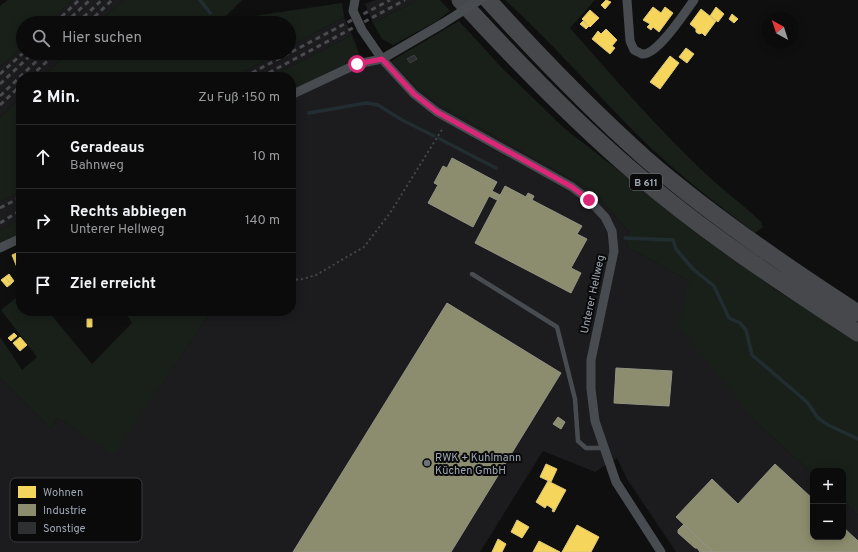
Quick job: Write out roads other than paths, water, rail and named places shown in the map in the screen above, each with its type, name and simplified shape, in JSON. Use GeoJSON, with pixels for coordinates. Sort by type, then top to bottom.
{"type":"FeatureCollection","features":[{"type":"Feature","properties":{"kind":"highway","name":"B 611"},"geometry":{"type":"LineString","coordinates":[[460,0],[566,111],[635,173],[703,227],[782,284],[858,333]]}},
{"type":"Feature","properties":{"kind":"highway","name":"B 611"},"geometry":{"type":"LineString","coordinates":[[488,0],[582,99],[646,159],[710,211],[791,270],[858,313]]}},
{"type":"Feature","properties":{"kind":"street","name":"Unterer Hellweg"},"geometry":{"type":"LineString","coordinates":[[355,0],[353,11],[362,30],[382,59],[414,94],[448,119],[572,187],[589,200],[605,217],[612,231],[614,251],[591,360],[591,389],[595,421],[603,448],[616,482],[661,552]]}},
{"type":"Feature","properties":{"kind":"street"},"geometry":{"type":"LineString","coordinates":[[296,93],[357,64],[382,59],[480,0]]}},
{"type":"Feature","properties":{"kind":"street"},"geometry":{"type":"LineString","coordinates":[[627,0],[630,41],[634,50],[643,54],[650,52],[660,44],[694,0]]}},
{"type":"Feature","properties":{"kind":"street"},"geometry":{"type":"LineString","coordinates":[[0,248],[16,240]]}},
{"type":"Feature","properties":{"kind":"lane"},"geometry":{"type":"LineString","coordinates":[[472,274],[557,327],[576,399],[578,441],[586,448],[603,448]]}},
{"type":"Feature","properties":{"kind":"waterway"},"geometry":{"type":"LineString","coordinates":[[200,0],[210,13]]}},
{"type":"Feature","properties":{"kind":"waterway"},"geometry":{"type":"LineString","coordinates":[[309,113],[366,103],[378,105],[402,120],[434,136]]}},
{"type":"Feature","properties":{"kind":"waterway"},"geometry":{"type":"LineString","coordinates":[[438,138],[496,168]]}},
{"type":"Feature","properties":{"kind":"waterway"},"geometry":{"type":"LineString","coordinates":[[625,238],[673,240],[676,249],[693,269],[714,286],[729,318],[740,323],[746,330],[752,355],[807,402],[818,418],[828,425],[858,439]]}},
{"type":"Feature","properties":{"kind":"railway"},"geometry":{"type":"LineString","coordinates":[[62,16],[79,0]]}},
{"type":"Feature","properties":{"kind":"railway"},"geometry":{"type":"LineString","coordinates":[[73,16],[90,0]]}},
{"type":"Feature","properties":{"kind":"railway"},"geometry":{"type":"LineString","coordinates":[[85,16],[102,0]]}},
{"type":"Feature","properties":{"kind":"railway"},"geometry":{"type":"LineString","coordinates":[[95,16],[112,0]]}},
{"type":"Feature","properties":{"kind":"railway"},"geometry":{"type":"LineString","coordinates":[[296,50],[390,0]]}},
{"type":"Feature","properties":{"kind":"railway"},"geometry":{"type":"LineString","coordinates":[[296,58],[405,0]]}},
{"type":"Feature","properties":{"kind":"railway"},"geometry":{"type":"LineString","coordinates":[[0,74],[16,59]]}},
{"type":"Feature","properties":{"kind":"railway"},"geometry":{"type":"LineString","coordinates":[[0,84],[26,60]]}},
{"type":"Feature","properties":{"kind":"railway"},"geometry":{"type":"LineString","coordinates":[[25,72],[38,60]]}},
{"type":"Feature","properties":{"kind":"railway"},"geometry":{"type":"LineString","coordinates":[[35,72],[48,60]]}},
{"type":"Feature","properties":{"kind":"railway"},"geometry":{"type":"LineString","coordinates":[[253,72],[276,60]]}},
{"type":"Feature","properties":{"kind":"railway"},"geometry":{"type":"LineString","coordinates":[[270,72],[293,60]]}},
{"type":"Feature","properties":{"kind":"railway"},"geometry":{"type":"LineString","coordinates":[[0,96],[16,81]]}},
{"type":"Feature","properties":{"kind":"railway"},"geometry":{"type":"LineString","coordinates":[[0,105],[16,90]]}},
{"type":"Feature","properties":{"kind":"railway"},"geometry":{"type":"LineString","coordinates":[[0,208],[16,200]]}},
{"type":"Feature","properties":{"kind":"railway"},"geometry":{"type":"LineString","coordinates":[[0,223],[16,213]]}},
{"type":"Feature","properties":{"kind":"place","name":"RWK + Kuhlmann Küchen GmbH"},"geometry":{"type":"Point","coordinates":[427,463]}}]}
